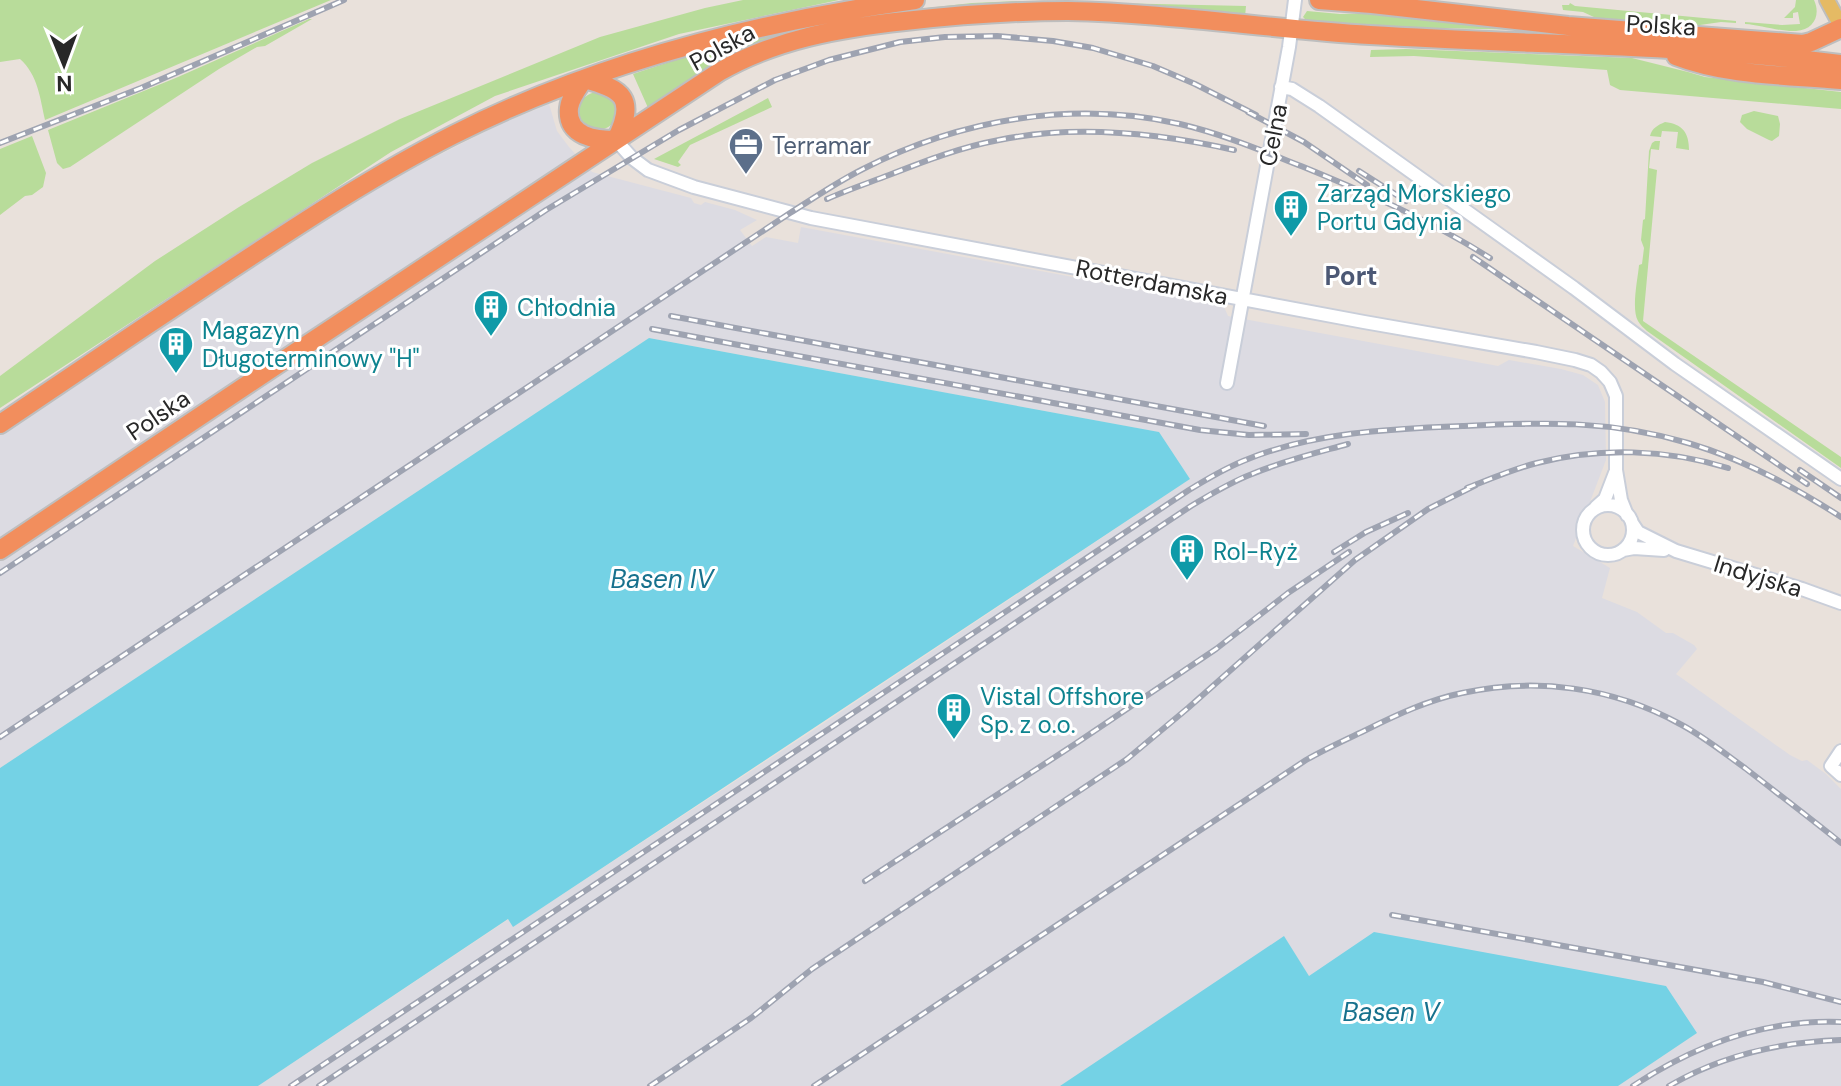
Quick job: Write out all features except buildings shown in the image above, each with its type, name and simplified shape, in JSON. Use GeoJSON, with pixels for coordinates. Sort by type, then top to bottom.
{"type":"FeatureCollection","features":[{"type":"Feature","properties":{"kind":"highway","name":"Polska"},"geometry":{"type":"LineString","coordinates":[[0,424],[351,190],[454,134],[625,64],[728,34],[844,10],[915,0]]}},
{"type":"Feature","properties":{"kind":"highway","name":"Polska"},"geometry":{"type":"LineString","coordinates":[[1319,0],[1568,26],[1803,44],[1841,27]]}},
{"type":"Feature","properties":{"kind":"highway","name":"Polska"},"geometry":{"type":"LineString","coordinates":[[0,550],[719,72],[754,53],[811,36],[875,24],[965,14],[1071,11],[1368,35],[1759,55],[1841,64]]}},
{"type":"Feature","properties":{"kind":"highway"},"geometry":{"type":"LineString","coordinates":[[1659,49],[1698,64],[1725,69],[1841,80]]}},
{"type":"Feature","properties":{"kind":"highway"},"geometry":{"type":"LineString","coordinates":[[584,79],[614,88],[624,100],[624,123],[616,140],[583,135],[570,119],[572,98],[584,79]]}},
{"type":"Feature","properties":{"kind":"main road"},"geometry":{"type":"LineString","coordinates":[[1827,0],[1841,27]]}},
{"type":"Feature","properties":{"kind":"street","name":"Celna"},"geometry":{"type":"LineString","coordinates":[[1227,383],[1295,0]]}},
{"type":"Feature","properties":{"kind":"street"},"geometry":{"type":"LineString","coordinates":[[1281,87],[1292,89],[1319,106],[1675,364],[1841,479]]}},
{"type":"Feature","properties":{"kind":"street","name":"Rotterdamska"},"geometry":{"type":"LineString","coordinates":[[616,140],[648,170],[694,187],[796,214],[1536,352],[1591,365],[1610,382],[1616,396],[1616,470],[1621,500],[1630,519]]}},
{"type":"Feature","properties":{"kind":"street","name":"Rotterdamska"},"geometry":{"type":"LineString","coordinates":[[1596,507],[1605,499],[1616,470]]}},
{"type":"Feature","properties":{"kind":"street"},"geometry":{"type":"LineString","coordinates":[[1617,506],[1630,519],[1631,538],[1623,550],[1607,555],[1588,545],[1583,534],[1584,523],[1596,507],[1617,506]]}},
{"type":"Feature","properties":{"kind":"street","name":"Indyjska"},"geometry":{"type":"LineString","coordinates":[[1630,519],[1638,532],[1676,551],[1841,603]]}},
{"type":"Feature","properties":{"kind":"street","name":"Indyjska"},"geometry":{"type":"LineString","coordinates":[[1623,550],[1676,551]]}},
{"type":"Feature","properties":{"kind":"street"},"geometry":{"type":"LineString","coordinates":[[1841,751],[1831,766],[1841,775]]}},
{"type":"Feature","properties":{"kind":"shaded area"},"geometry":{"type":"Polygon","coordinates":[[[549,104],[557,131],[592,172],[691,198],[701,205],[705,202],[735,210],[757,220],[740,230],[752,246],[766,237],[798,243],[801,227],[1219,304],[1228,316],[1498,366],[1509,360],[1561,369],[1583,375],[1598,385],[1605,402],[1606,460],[1573,546],[1610,568],[1602,598],[1637,612],[1666,633],[1673,633],[1694,645],[1697,649],[1676,674],[1790,755],[1807,760],[1841,789],[1841,1086],[1618,1086],[1697,1033],[1309,976],[1284,937],[1060,1086],[258,1086],[509,919],[514,926],[1190,479],[1158,432],[649,338],[0,768],[0,434],[293,238],[402,174],[500,124],[549,104]]]}},
{"type":"Feature","properties":{"kind":"green space"},"geometry":{"type":"Polygon","coordinates":[[[0,0],[331,0],[45,120],[37,87],[26,65],[20,59],[0,62],[0,0]]]}},
{"type":"Feature","properties":{"kind":"green space"},"geometry":{"type":"Polygon","coordinates":[[[743,0],[839,0],[679,34],[495,96],[391,152],[0,408],[0,376],[155,261],[312,163],[400,119],[600,37],[743,0]]]}},
{"type":"Feature","properties":{"kind":"green space"},"geometry":{"type":"Polygon","coordinates":[[[1796,0],[1814,0],[1816,16],[1807,28],[1790,31],[1745,24],[1800,24],[1798,12],[1793,13],[1793,18],[1784,18],[1795,7],[1796,0]]]}},
{"type":"Feature","properties":{"kind":"green space"},"geometry":{"type":"Polygon","coordinates":[[[1020,1],[1246,6],[1245,17],[1023,4],[972,5],[819,27],[779,35],[749,46],[708,68],[649,110],[633,74],[748,36],[863,15],[972,3],[1020,1]]]}},
{"type":"Feature","properties":{"kind":"green space"},"geometry":{"type":"Polygon","coordinates":[[[1570,3],[1736,23],[1700,25],[1596,18],[1583,12],[1563,10],[1562,5],[1570,3]]]}},
{"type":"Feature","properties":{"kind":"green space"},"geometry":{"type":"Polygon","coordinates":[[[1307,11],[1380,13],[1524,30],[1397,29],[1313,23],[1303,17],[1307,11]]]}},
{"type":"Feature","properties":{"kind":"green space"},"geometry":{"type":"Polygon","coordinates":[[[312,19],[219,69],[70,167],[63,169],[57,163],[48,130],[312,19]]]}},
{"type":"Feature","properties":{"kind":"green space"},"geometry":{"type":"Polygon","coordinates":[[[1371,50],[1632,58],[1705,77],[1841,92],[1841,109],[1620,90],[1610,85],[1607,70],[1414,56],[1370,57],[1371,50]]]}},
{"type":"Feature","properties":{"kind":"green space"},"geometry":{"type":"Polygon","coordinates":[[[598,92],[611,98],[617,111],[611,124],[598,130],[585,124],[579,111],[585,98],[598,92]]]}},
{"type":"Feature","properties":{"kind":"green space"},"geometry":{"type":"Polygon","coordinates":[[[768,98],[772,107],[690,145],[678,167],[654,159],[768,98]]]}},
{"type":"Feature","properties":{"kind":"green space"},"geometry":{"type":"Polygon","coordinates":[[[1754,111],[1778,116],[1779,136],[1769,140],[1740,122],[1742,115],[1754,111]]]}},
{"type":"Feature","properties":{"kind":"green space"},"geometry":{"type":"Polygon","coordinates":[[[1665,122],[1683,130],[1688,138],[1689,150],[1676,148],[1678,132],[1662,131],[1661,137],[1650,136],[1665,122]]]}},
{"type":"Feature","properties":{"kind":"green space"},"geometry":{"type":"Polygon","coordinates":[[[32,136],[46,173],[43,187],[0,215],[0,149],[32,136]]]}},
{"type":"Feature","properties":{"kind":"green space"},"geometry":{"type":"Polygon","coordinates":[[[1655,141],[1660,141],[1659,150],[1651,149],[1649,168],[1657,170],[1643,321],[1841,457],[1841,468],[1647,331],[1638,321],[1636,293],[1644,248],[1641,240],[1649,151],[1655,141]]]}},
{"type":"Feature","properties":{"kind":"water","name":"Basen IV"},"geometry":{"type":"Polygon","coordinates":[[[649,338],[1159,432],[1190,479],[513,927],[508,919],[258,1086],[0,1086],[0,768],[649,338]]]}},
{"type":"Feature","properties":{"kind":"water","name":"Basen V"},"geometry":{"type":"Polygon","coordinates":[[[1374,932],[1666,986],[1697,1033],[1618,1086],[1060,1086],[1284,936],[1309,976],[1374,932]]]}},
{"type":"Feature","properties":{"kind":"railway"},"geometry":{"type":"LineString","coordinates":[[0,143],[141,88],[344,0]]}},
{"type":"Feature","properties":{"kind":"railway"},"geometry":{"type":"LineString","coordinates":[[0,573],[546,210],[679,130],[775,80],[829,60],[900,42],[945,37],[997,36],[1053,41],[1093,48],[1153,66],[1256,115]]}},
{"type":"Feature","properties":{"kind":"railway"},"geometry":{"type":"LineString","coordinates":[[1248,112],[1304,142],[1367,185]]}},
{"type":"Feature","properties":{"kind":"railway"},"geometry":{"type":"LineString","coordinates":[[0,737],[790,213],[863,169],[938,138],[978,126],[1058,115],[1140,117],[1180,124],[1244,144],[1353,188],[1423,220],[1490,258]]}},
{"type":"Feature","properties":{"kind":"railway"},"geometry":{"type":"LineString","coordinates":[[827,199],[957,150],[1028,135],[1058,132],[1147,135],[1234,150]]}},
{"type":"Feature","properties":{"kind":"railway"},"geometry":{"type":"LineString","coordinates":[[1359,171],[1406,201]]}},
{"type":"Feature","properties":{"kind":"railway"},"geometry":{"type":"LineString","coordinates":[[1473,257],[1807,484]]}},
{"type":"Feature","properties":{"kind":"railway"},"geometry":{"type":"LineString","coordinates":[[671,316],[1264,426]]}},
{"type":"Feature","properties":{"kind":"railway"},"geometry":{"type":"LineString","coordinates":[[652,329],[1200,430],[1249,435],[1306,434]]}},
{"type":"Feature","properties":{"kind":"railway"},"geometry":{"type":"LineString","coordinates":[[291,1086],[1189,490],[1229,467],[1269,451],[1324,438],[1380,431],[1522,424],[1604,426],[1688,443],[1728,457],[1786,484],[1841,517]]}},
{"type":"Feature","properties":{"kind":"railway"},"geometry":{"type":"LineString","coordinates":[[319,1086],[1191,506],[1229,484],[1264,469],[1348,444]]}},
{"type":"Feature","properties":{"kind":"railway"},"geometry":{"type":"LineString","coordinates":[[1467,488],[1528,465],[1584,454],[1657,454],[1728,468]]}},
{"type":"Feature","properties":{"kind":"railway"},"geometry":{"type":"LineString","coordinates":[[1800,470],[1841,498]]}},
{"type":"Feature","properties":{"kind":"railway"},"geometry":{"type":"LineString","coordinates":[[650,1086],[751,1018],[812,969],[1127,759],[1355,560],[1428,509],[1476,485]]}},
{"type":"Feature","properties":{"kind":"railway"},"geometry":{"type":"LineString","coordinates":[[1334,552],[1366,532],[1408,513]]}},
{"type":"Feature","properties":{"kind":"railway"},"geometry":{"type":"LineString","coordinates":[[865,881],[1216,649],[1288,593],[1349,552]]}},
{"type":"Feature","properties":{"kind":"railway"},"geometry":{"type":"LineString","coordinates":[[814,1086],[1306,760],[1401,714],[1449,696],[1490,688],[1546,686],[1628,701],[1654,711],[1705,739],[1841,843]]}},
{"type":"Feature","properties":{"kind":"railway"},"geometry":{"type":"LineString","coordinates":[[1392,915],[1763,982],[1841,1002]]}},
{"type":"Feature","properties":{"kind":"railway"},"geometry":{"type":"LineString","coordinates":[[1633,1086],[1681,1058],[1732,1038],[1785,1025],[1841,1022]]}},
{"type":"Feature","properties":{"kind":"railway"},"geometry":{"type":"LineString","coordinates":[[1669,1086],[1710,1066],[1752,1052],[1841,1040]]}},
{"type":"Feature","properties":{"kind":"place","name":"Terramar"},"geometry":{"type":"Point","coordinates":[746,176]}},
{"type":"Feature","properties":{"kind":"place","name":"Zarząd Morskiego Portu Gdynia"},"geometry":{"type":"Point","coordinates":[1291,238]}},
{"type":"Feature","properties":{"kind":"place","name":"Chłodnia"},"geometry":{"type":"Point","coordinates":[491,338]}},
{"type":"Feature","properties":{"kind":"place","name":"Magazyn Długoterminowy \"H\""},"geometry":{"type":"Point","coordinates":[176,375]}},
{"type":"Feature","properties":{"kind":"place","name":"Rol-Ryż"},"geometry":{"type":"Point","coordinates":[1187,582]}},
{"type":"Feature","properties":{"kind":"place","name":"Vistal Offshore Sp. z o.o."},"geometry":{"type":"Point","coordinates":[954,741]}},
{"type":"Feature","properties":{"kind":"district","name":"Port"},"geometry":{"type":"Point","coordinates":[1351,276]}}]}
